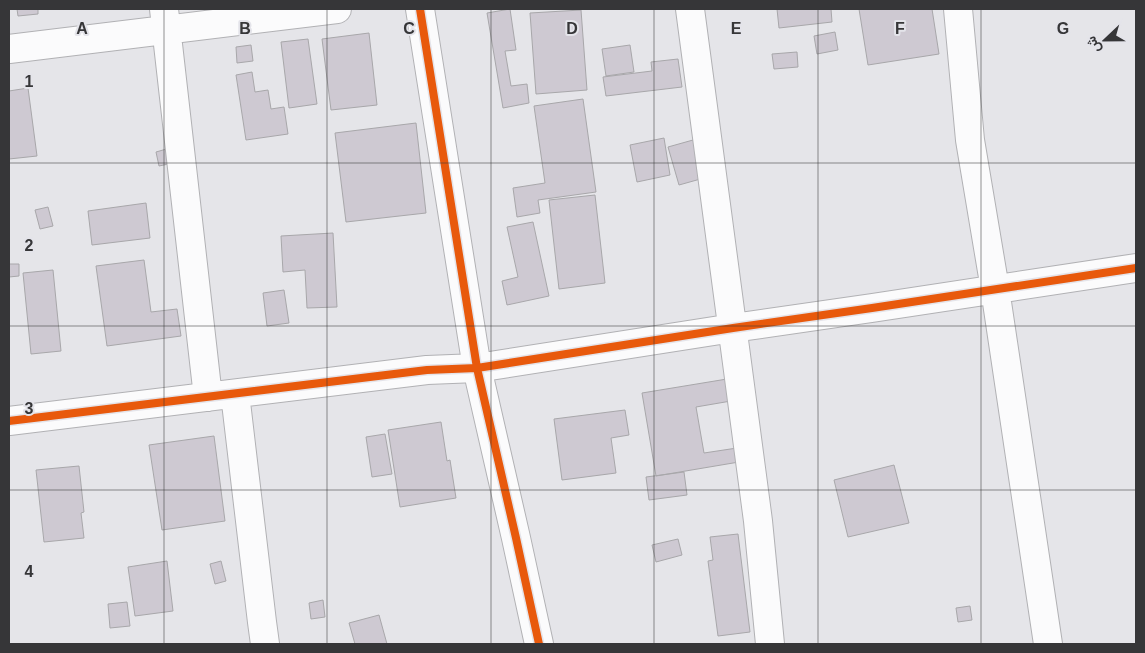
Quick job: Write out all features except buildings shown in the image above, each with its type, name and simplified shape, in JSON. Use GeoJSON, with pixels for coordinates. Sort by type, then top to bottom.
{"type":"FeatureCollection","features":[{"type":"Feature","properties":{"kind":"street"},"geometry":{"type":"LineString","coordinates":[[9,49],[165,19],[337,9]]}},
{"type":"Feature","properties":{"kind":"street"},"geometry":{"type":"LineString","coordinates":[[420,9],[477,368],[539,644]]}},
{"type":"Feature","properties":{"kind":"street"},"geometry":{"type":"LineString","coordinates":[[690,9],[758,521],[770,644]]}},
{"type":"Feature","properties":{"kind":"street"},"geometry":{"type":"LineString","coordinates":[[958,9],[970,140],[995,289],[1048,644]]}},
{"type":"Feature","properties":{"kind":"street"},"geometry":{"type":"LineString","coordinates":[[165,19],[208,397]]}},
{"type":"Feature","properties":{"kind":"street"},"geometry":{"type":"LineString","coordinates":[[9,421],[427,370],[477,368],[1136,268]]}},
{"type":"Feature","properties":{"kind":"street"},"geometry":{"type":"LineString","coordinates":[[235,394],[265,644]]}},
{"type":"Feature","properties":{"kind":"cycle path"},"geometry":{"type":"LineString","coordinates":[[420,9],[477,368],[539,644]]}},
{"type":"Feature","properties":{"kind":"cycle path"},"geometry":{"type":"LineString","coordinates":[[9,421],[427,370],[477,368],[1136,268]]}}]}
